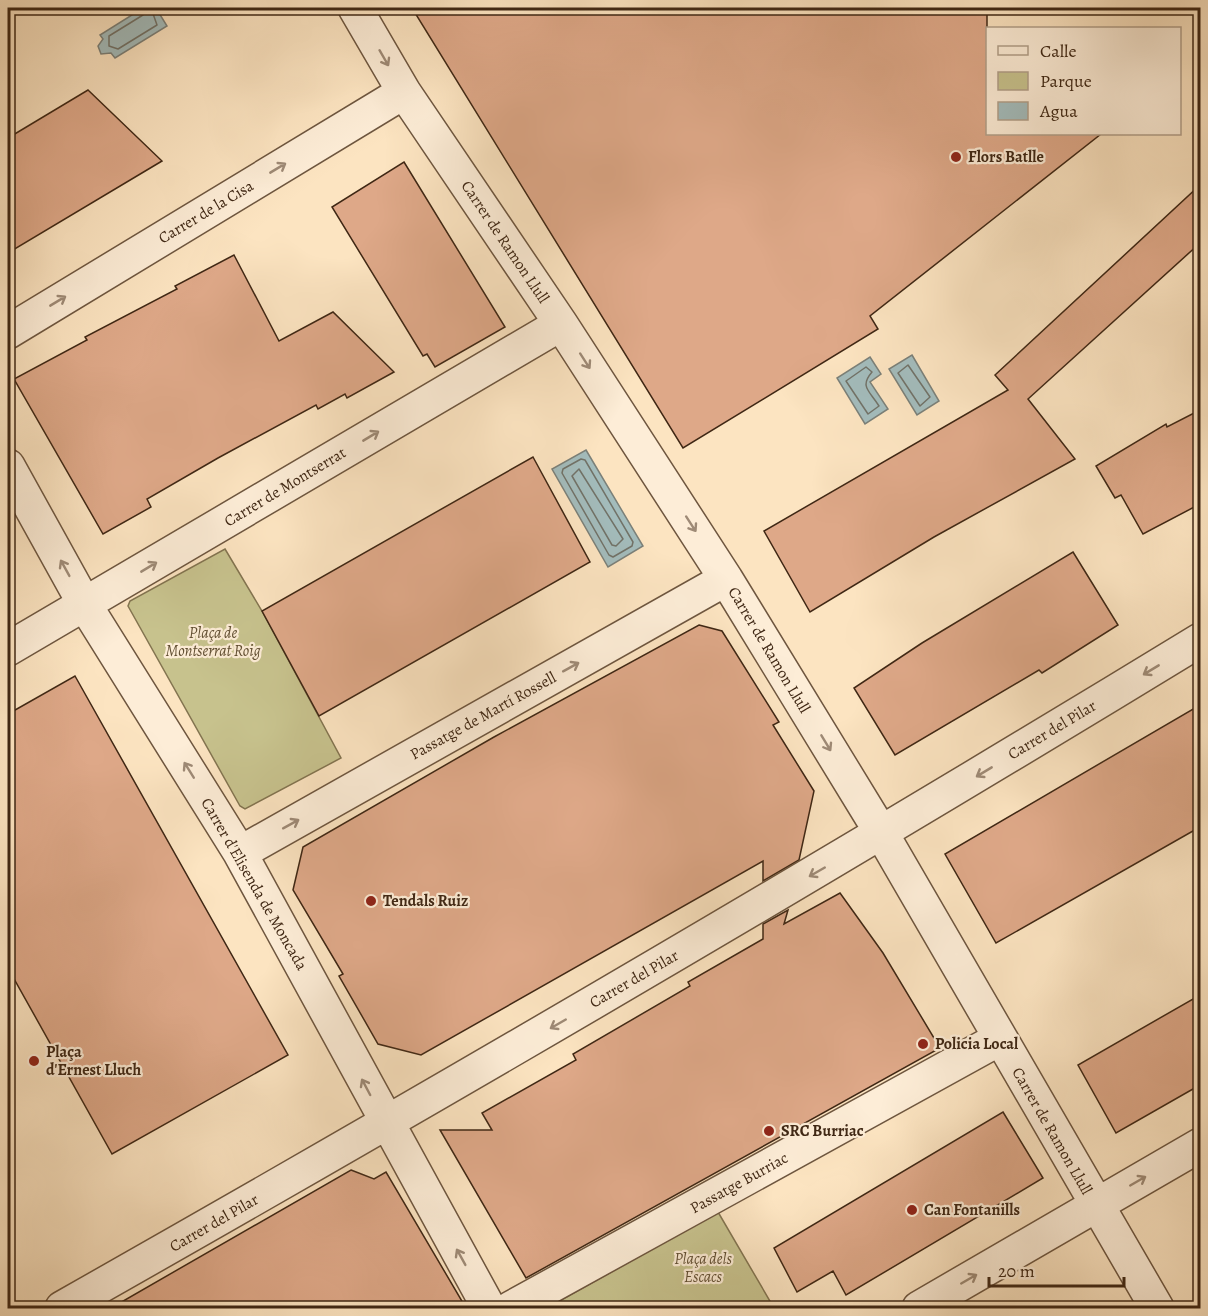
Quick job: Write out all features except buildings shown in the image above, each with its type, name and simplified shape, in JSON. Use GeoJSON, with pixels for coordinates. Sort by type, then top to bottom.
{"type":"FeatureCollection","features":[{"type":"Feature","properties":{"kind":"street","name":"Carrer de Ramon Llull"},"geometry":{"type":"LineString","coordinates":[[354,8],[404,92],[561,324],[726,579],[882,834],[1095,1206],[1157,1308]]}},
{"type":"Feature","properties":{"kind":"street","name":"Carrer de la Cisa"},"geometry":{"type":"LineString","coordinates":[[8,332],[404,92]]}},
{"type":"Feature","properties":{"kind":"street","name":"Carrer de Montserrat"},"geometry":{"type":"LineString","coordinates":[[8,649],[561,324]]}},
{"type":"Feature","properties":{"kind":"street","name":"Carrer d'Elisenda de Moncada"},"geometry":{"type":"LineString","coordinates":[[8,466],[86,605],[240,853],[489,1308]]}},
{"type":"Feature","properties":{"kind":"street","name":"Passatge de Martí Rossell"},"geometry":{"type":"LineString","coordinates":[[240,853],[726,579]]}},
{"type":"Feature","properties":{"kind":"street","name":"Carrer del Pilar"},"geometry":{"type":"LineString","coordinates":[[62,1308],[387,1125],[882,834],[1200,640]]}},
{"type":"Feature","properties":{"kind":"street","name":"Passatge Burriac"},"geometry":{"type":"LineString","coordinates":[[511,1308],[999,1039]]}},
{"type":"Feature","properties":{"kind":"street"},"geometry":{"type":"LineString","coordinates":[[919,1308],[1200,1145]]}},
{"type":"Feature","properties":{"kind":"green space","name":"Plaça de Montserrat Roig"},"geometry":{"type":"Polygon","coordinates":[[[225,549],[262,611],[341,758],[245,809],[240,806],[128,606],[130,601],[225,549]]]}},
{"type":"Feature","properties":{"kind":"green space","name":"Plaça dels Escacs"},"geometry":{"type":"Polygon","coordinates":[[[718,1212],[774,1308],[547,1308],[718,1212]]]}},
{"type":"Feature","properties":{"kind":"water"},"geometry":{"type":"Polygon","coordinates":[[[143,8],[156,8],[167,26],[115,58],[111,53],[101,54],[98,46],[103,39],[100,35],[143,8]]]}},
{"type":"Feature","properties":{"kind":"water"},"geometry":{"type":"Polygon","coordinates":[[[912,355],[939,401],[917,415],[889,369],[912,355]]]}},
{"type":"Feature","properties":{"kind":"water"},"geometry":{"type":"Polygon","coordinates":[[[870,357],[881,374],[870,382],[888,409],[865,424],[837,378],[870,357]]]}},
{"type":"Feature","properties":{"kind":"water"},"geometry":{"type":"Polygon","coordinates":[[[586,450],[643,546],[608,567],[552,469],[586,450]]]}},
{"type":"Feature","properties":{"kind":"place","name":"Flors Batlle"},"geometry":{"type":"Point","coordinates":[956,157]}},
{"type":"Feature","properties":{"kind":"place","name":"Tendals Ruiz"},"geometry":{"type":"Point","coordinates":[371,901]}},
{"type":"Feature","properties":{"kind":"place","name":"Policia Local"},"geometry":{"type":"Point","coordinates":[923,1044]}},
{"type":"Feature","properties":{"kind":"place","name":"Plaça d'Ernest Lluch"},"geometry":{"type":"Point","coordinates":[34,1061]}},
{"type":"Feature","properties":{"kind":"place","name":"SRC Burriac"},"geometry":{"type":"Point","coordinates":[769,1131]}},
{"type":"Feature","properties":{"kind":"place","name":"Can Fontanills"},"geometry":{"type":"Point","coordinates":[912,1210]}}]}
